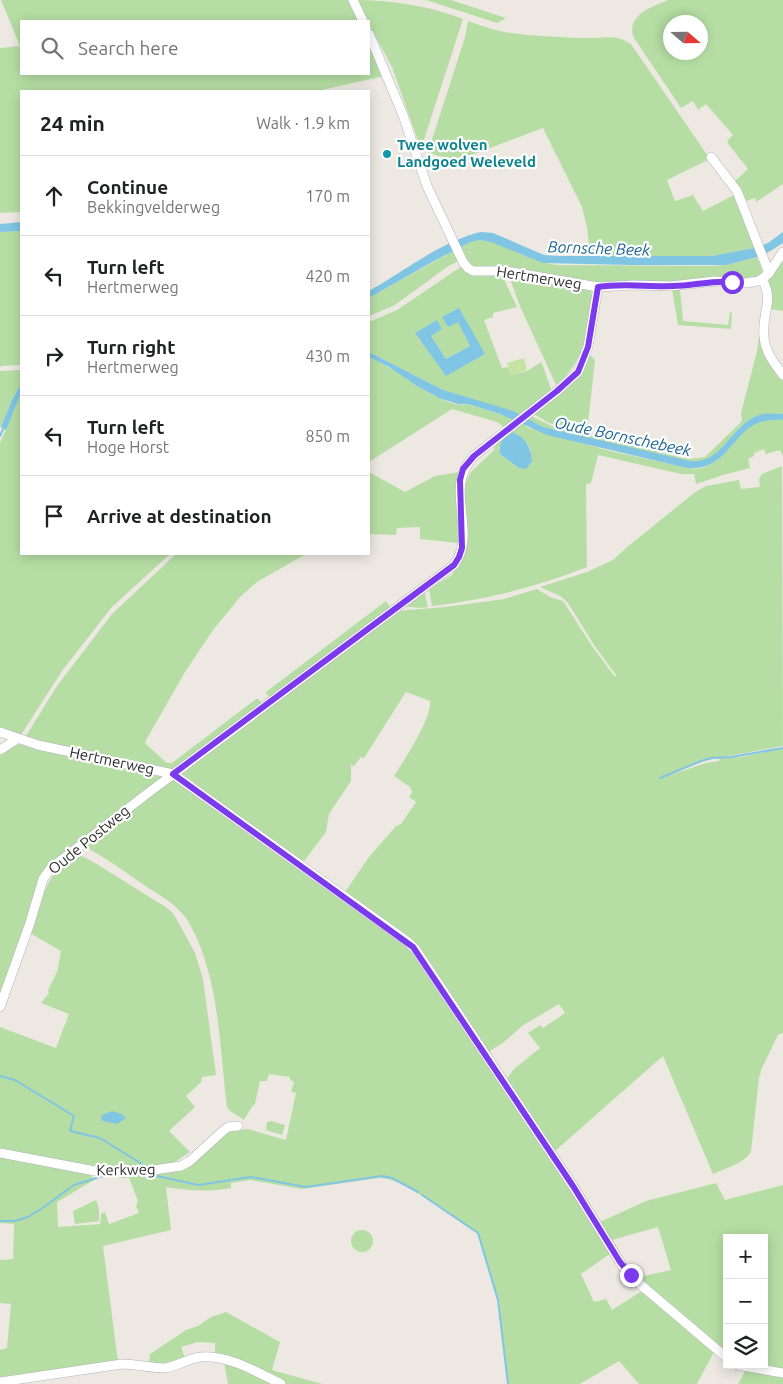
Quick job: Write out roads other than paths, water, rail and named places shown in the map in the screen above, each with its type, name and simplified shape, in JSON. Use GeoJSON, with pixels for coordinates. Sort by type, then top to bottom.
{"type":"FeatureCollection","features":[{"type":"Feature","properties":{"kind":"street"},"geometry":{"type":"LineString","coordinates":[[353,0],[363,20]]}},
{"type":"Feature","properties":{"kind":"street","name":"Hertmerweg"},"geometry":{"type":"LineString","coordinates":[[0,732],[17,739],[173,774],[392,610],[450,569],[458,560],[462,548],[459,485],[462,473],[474,456],[575,375],[581,366],[590,338],[598,287],[506,271],[474,271],[466,266],[427,186],[404,115],[370,36]]}},
{"type":"Feature","properties":{"kind":"street"},"geometry":{"type":"LineString","coordinates":[[711,157],[737,192],[762,256],[769,295],[764,326],[766,347],[769,355],[783,375]]}},
{"type":"Feature","properties":{"kind":"street"},"geometry":{"type":"LineString","coordinates":[[598,287],[634,285],[680,286],[714,281],[746,283],[766,276],[783,252]]}},
{"type":"Feature","properties":{"kind":"street"},"geometry":{"type":"LineString","coordinates":[[0,750],[17,739]]}},
{"type":"Feature","properties":{"kind":"street"},"geometry":{"type":"LineString","coordinates":[[173,774],[413,947],[573,1186],[623,1267],[723,1354]]}},
{"type":"Feature","properties":{"kind":"street","name":"Oude Postweg"},"geometry":{"type":"LineString","coordinates":[[0,1007],[46,873],[173,774]]}},
{"type":"Feature","properties":{"kind":"street","name":"Kerkweg"},"geometry":{"type":"LineString","coordinates":[[0,1152],[95,1171],[154,1170],[182,1166],[190,1162],[224,1130],[228,1127],[238,1126]]}},
{"type":"Feature","properties":{"kind":"street"},"geometry":{"type":"LineString","coordinates":[[0,1382],[122,1364],[168,1368],[202,1357],[222,1360],[246,1367],[281,1384]]}},
{"type":"Feature","properties":{"kind":"street"},"geometry":{"type":"LineString","coordinates":[[760,1369],[783,1373]]}},
{"type":"Feature","properties":{"kind":"water"},"geometry":{"type":"Polygon","coordinates":[[[20,222],[20,231],[0,232],[0,224],[20,222]]]}},
{"type":"Feature","properties":{"kind":"water"},"geometry":{"type":"Polygon","coordinates":[[[481,232],[493,233],[544,255],[559,256],[712,256],[754,248],[768,243],[783,232],[783,243],[757,257],[726,265],[630,265],[543,263],[491,242],[480,240],[471,242],[434,261],[370,297],[370,290],[437,249],[466,236],[481,232]]]}},
{"type":"Feature","properties":{"kind":"water"},"geometry":{"type":"Polygon","coordinates":[[[459,308],[485,354],[446,376],[415,333],[437,320],[442,329],[431,336],[446,359],[470,346],[458,322],[448,327],[442,317],[459,308]]]}},
{"type":"Feature","properties":{"kind":"water"},"geometry":{"type":"Polygon","coordinates":[[[370,353],[443,390],[513,411],[543,427],[690,461],[702,460],[711,456],[743,424],[752,418],[763,414],[783,414],[783,420],[765,421],[752,426],[716,461],[703,467],[687,468],[547,435],[500,414],[468,404],[458,404],[439,398],[370,358],[370,353]]]}},
{"type":"Feature","properties":{"kind":"water"},"geometry":{"type":"Polygon","coordinates":[[[20,386],[20,395],[6,430],[1,427],[20,386]]]}},
{"type":"Feature","properties":{"kind":"water"},"geometry":{"type":"Polygon","coordinates":[[[511,432],[524,439],[529,447],[532,461],[526,469],[519,468],[500,454],[502,441],[511,432]]]}},
{"type":"Feature","properties":{"kind":"water"},"geometry":{"type":"Polygon","coordinates":[[[112,1111],[122,1114],[126,1118],[117,1124],[101,1119],[102,1115],[112,1111]]]}},
{"type":"Feature","properties":{"kind":"waterway"},"geometry":{"type":"LineString","coordinates":[[0,436],[4,427]]}},
{"type":"Feature","properties":{"kind":"waterway"},"geometry":{"type":"LineString","coordinates":[[660,778],[712,758],[731,757],[783,748]]}},
{"type":"Feature","properties":{"kind":"waterway"},"geometry":{"type":"LineString","coordinates":[[0,1076],[15,1080],[74,1116],[70,1131],[100,1138],[145,1166]]}},
{"type":"Feature","properties":{"kind":"waterway"},"geometry":{"type":"LineString","coordinates":[[148,1174],[198,1185],[251,1177],[306,1187],[382,1176],[392,1178],[418,1192]]}},
{"type":"Feature","properties":{"kind":"waterway"},"geometry":{"type":"LineString","coordinates":[[0,1221],[15,1221],[28,1217],[74,1185],[106,1175]]}},
{"type":"Feature","properties":{"kind":"waterway"},"geometry":{"type":"LineString","coordinates":[[422,1195],[478,1233],[498,1300],[508,1384]]}},
{"type":"Feature","properties":{"kind":"place","name":"Twee wolven Landgoed Weleveld"},"geometry":{"type":"Point","coordinates":[387,154]}},
{"type":"Feature","properties":{"kind":"water label","name":"Bornsche Beek"},"geometry":{"type":"Point","coordinates":[599,248]}},
{"type":"Feature","properties":{"kind":"water label","name":"Oude Bornschebeek"},"geometry":{"type":"Point","coordinates":[623,436]}}]}
